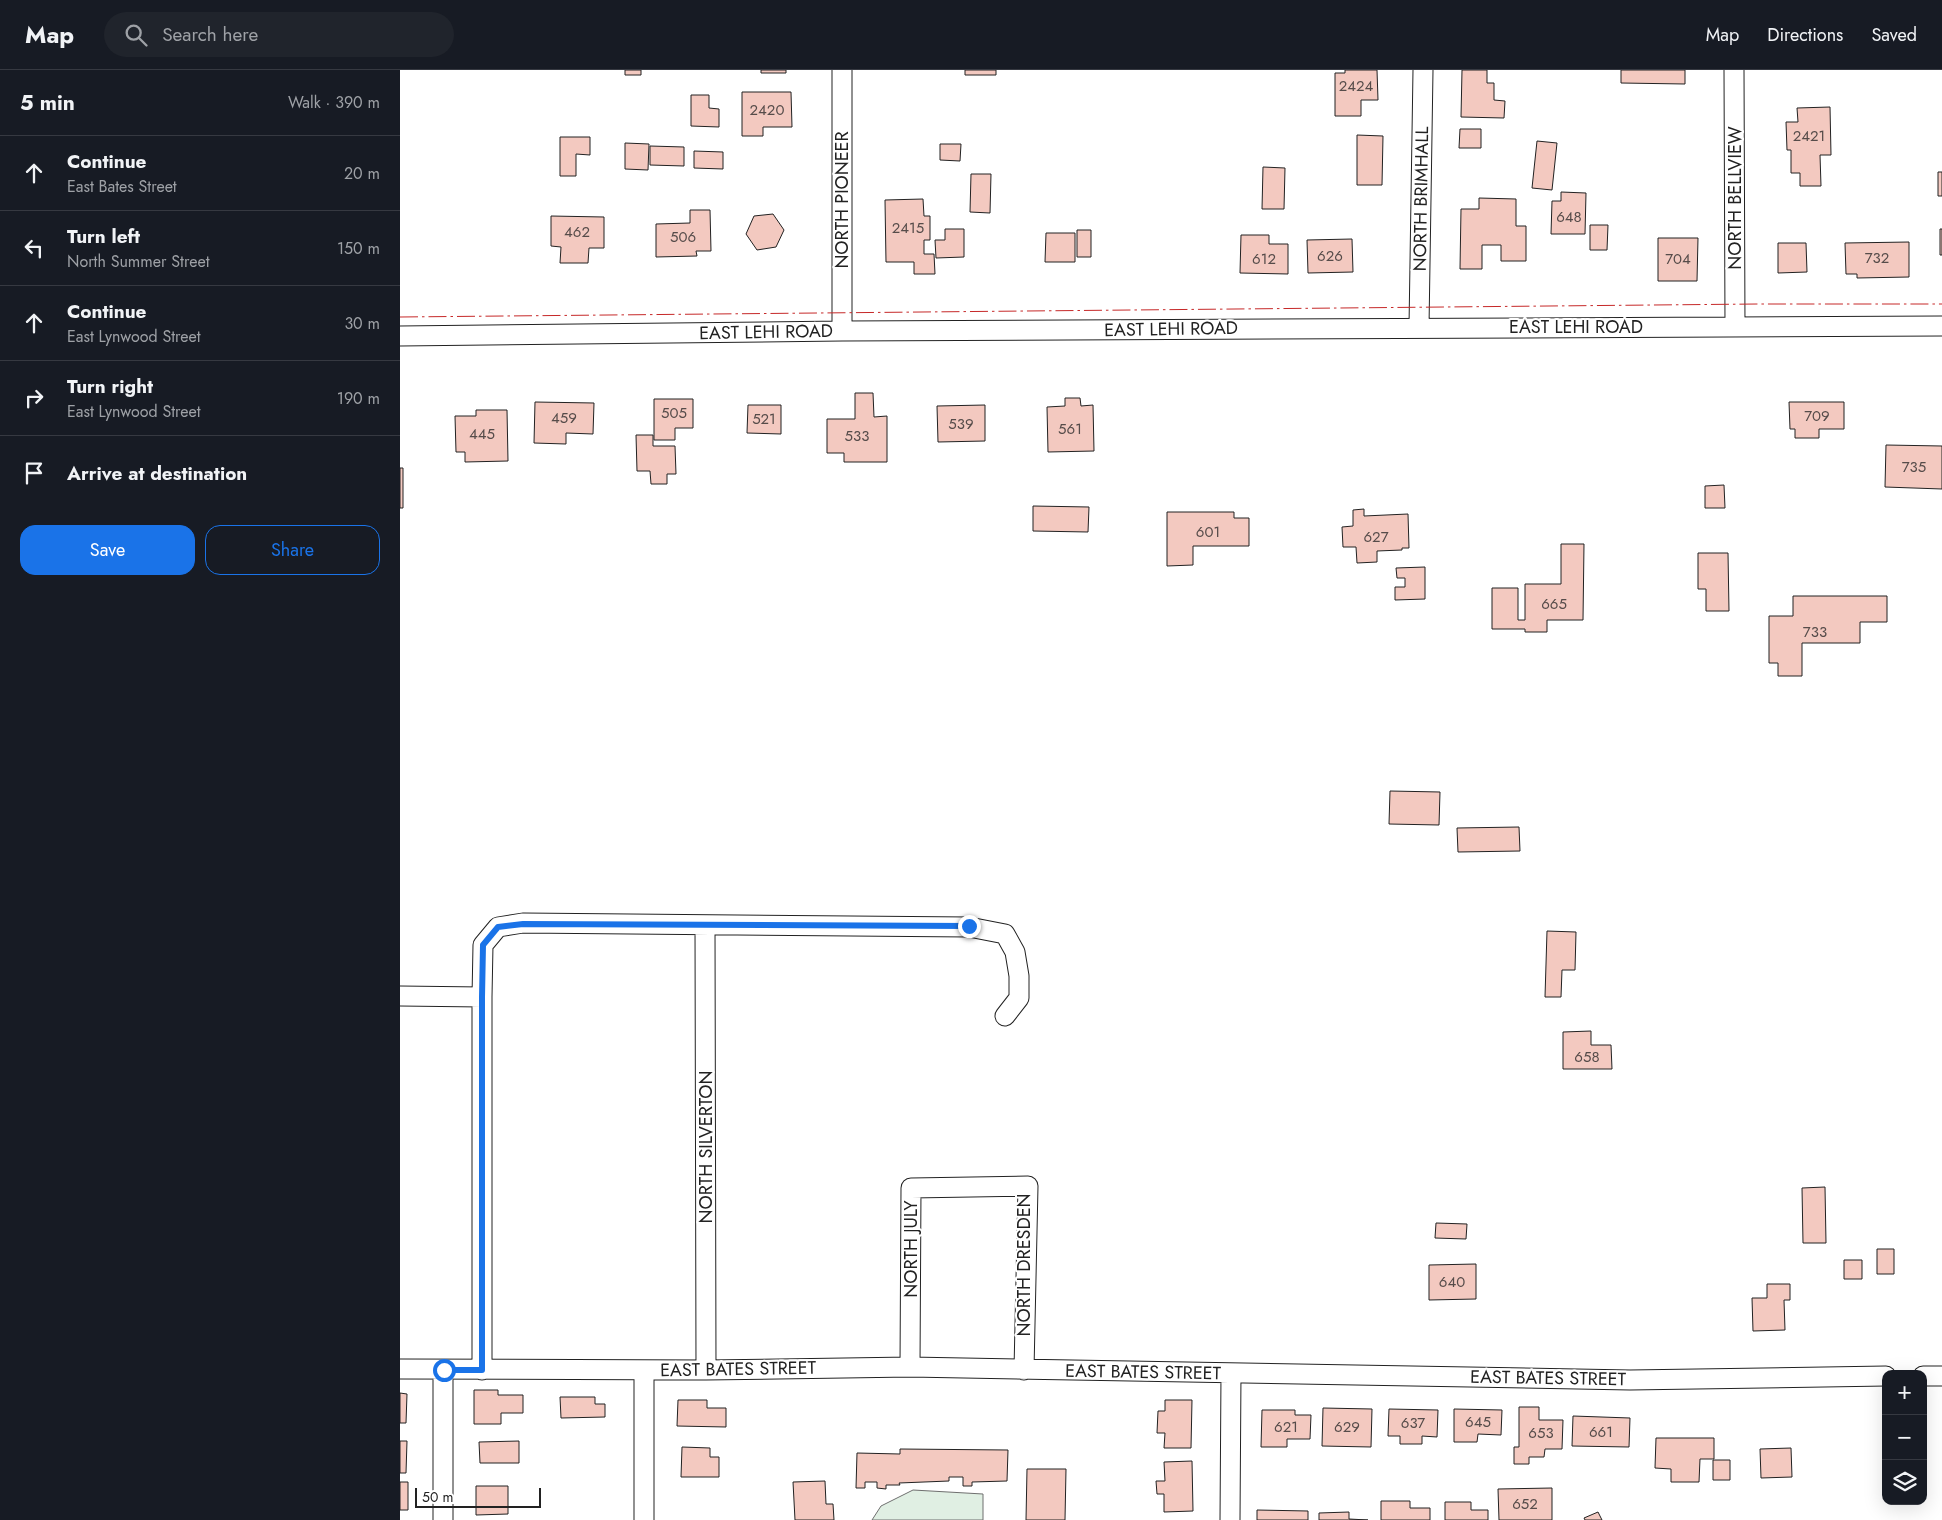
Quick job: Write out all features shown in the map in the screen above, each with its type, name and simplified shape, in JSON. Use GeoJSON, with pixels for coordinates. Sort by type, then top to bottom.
{"type":"FeatureCollection","features":[{"type":"Feature","properties":{"kind":"street","name":"NORTH PIONEER"},"geometry":{"type":"LineString","coordinates":[[842,70],[842,331]]}},
{"type":"Feature","properties":{"kind":"street","name":"NORTH BRIMHALL"},"geometry":{"type":"LineString","coordinates":[[1419,327],[1423,70]]}},
{"type":"Feature","properties":{"kind":"street","name":"NORTH BELLVIEW"},"geometry":{"type":"LineString","coordinates":[[1734,70],[1735,326]]}},
{"type":"Feature","properties":{"kind":"street","name":"EAST LEHI ROAD"},"geometry":{"type":"LineString","coordinates":[[400,336],[1419,327],[1942,326]]}},
{"type":"Feature","properties":{"kind":"street"},"geometry":{"type":"LineString","coordinates":[[482,1370],[483,945],[498,927],[523,924],[969,926],[1005,934],[1015,952],[1019,976],[1019,998],[1005,1016]]}},
{"type":"Feature","properties":{"kind":"street","name":"NORTH SILVERTON"},"geometry":{"type":"LineString","coordinates":[[705,925],[706,1370]]}},
{"type":"Feature","properties":{"kind":"street"},"geometry":{"type":"LineString","coordinates":[[400,996],[482,997]]}},
{"type":"Feature","properties":{"kind":"street","name":"NORTH DRESDEN"},"geometry":{"type":"LineString","coordinates":[[968,1187],[1028,1186],[1024,1370]]}},
{"type":"Feature","properties":{"kind":"street","name":"NORTH JULY"},"geometry":{"type":"LineString","coordinates":[[910,1367],[911,1188],[968,1187]]}},
{"type":"Feature","properties":{"kind":"street","name":"EAST BATES STREET"},"geometry":{"type":"LineString","coordinates":[[400,1370],[706,1370],[910,1367],[1630,1380],[1882,1376]]}},
{"type":"Feature","properties":{"kind":"street"},"geometry":{"type":"LineString","coordinates":[[443,1520],[444,1370]]}},
{"type":"Feature","properties":{"kind":"street"},"geometry":{"type":"LineString","coordinates":[[644,1370],[644,1520]]}},
{"type":"Feature","properties":{"kind":"street"},"geometry":{"type":"LineString","coordinates":[[1230,1520],[1231,1373]]}},
{"type":"Feature","properties":{"kind":"street"},"geometry":{"type":"LineString","coordinates":[[1927,1376],[1942,1376]]}},
{"type":"Feature","properties":{"kind":"green space"},"geometry":{"type":"Polygon","coordinates":[[[913,1490],[983,1494],[983,1520],[872,1520],[881,1506],[913,1490]]]}},
{"type":"Feature","properties":{"kind":"building"},"geometry":{"type":"Polygon","coordinates":[[[625,70],[641,70],[641,75],[625,75],[625,70]]]}},
{"type":"Feature","properties":{"kind":"building"},"geometry":{"type":"Polygon","coordinates":[[[761,70],[786,70],[786,73],[761,73],[761,70]]]}},
{"type":"Feature","properties":{"kind":"building"},"geometry":{"type":"Polygon","coordinates":[[[965,70],[996,70],[996,75],[965,75],[965,70]]]}},
{"type":"Feature","properties":{"kind":"building"},"geometry":{"type":"Polygon","coordinates":[[[1345,70],[1377,70],[1378,100],[1361,100],[1361,116],[1335,116],[1335,73],[1345,73],[1345,70]]]}},
{"type":"Feature","properties":{"kind":"building"},"geometry":{"type":"Polygon","coordinates":[[[1462,70],[1487,70],[1487,83],[1494,83],[1494,100],[1505,101],[1504,118],[1461,117],[1462,70]]]}},
{"type":"Feature","properties":{"kind":"building"},"geometry":{"type":"Polygon","coordinates":[[[1621,70],[1685,70],[1685,84],[1621,83],[1621,70]]]}},
{"type":"Feature","properties":{"kind":"building"},"geometry":{"type":"Polygon","coordinates":[[[742,92],[791,92],[792,127],[763,127],[763,136],[742,136],[742,92]]]}},
{"type":"Feature","properties":{"kind":"building"},"geometry":{"type":"Polygon","coordinates":[[[691,95],[709,95],[709,108],[719,109],[719,127],[691,126],[691,95]]]}},
{"type":"Feature","properties":{"kind":"building"},"geometry":{"type":"Polygon","coordinates":[[[1830,107],[1831,155],[1820,155],[1821,186],[1800,186],[1800,173],[1791,173],[1791,150],[1787,150],[1786,122],[1798,122],[1797,108],[1830,107]]]}},
{"type":"Feature","properties":{"kind":"building"},"geometry":{"type":"Polygon","coordinates":[[[1460,129],[1481,129],[1481,148],[1459,148],[1460,129]]]}},
{"type":"Feature","properties":{"kind":"building"},"geometry":{"type":"Polygon","coordinates":[[[1357,135],[1383,136],[1382,185],[1357,185],[1357,135]]]}},
{"type":"Feature","properties":{"kind":"building"},"geometry":{"type":"Polygon","coordinates":[[[560,137],[590,137],[590,155],[576,154],[576,176],[560,176],[560,137]]]}},
{"type":"Feature","properties":{"kind":"building"},"geometry":{"type":"Polygon","coordinates":[[[1537,141],[1557,143],[1552,190],[1532,188],[1537,141]]]}},
{"type":"Feature","properties":{"kind":"building"},"geometry":{"type":"Polygon","coordinates":[[[625,143],[649,144],[648,170],[625,169],[625,143]]]}},
{"type":"Feature","properties":{"kind":"building"},"geometry":{"type":"Polygon","coordinates":[[[940,144],[961,144],[960,161],[940,160],[940,144]]]}},
{"type":"Feature","properties":{"kind":"building"},"geometry":{"type":"Polygon","coordinates":[[[650,146],[684,147],[684,166],[650,165],[650,146]]]}},
{"type":"Feature","properties":{"kind":"building"},"geometry":{"type":"Polygon","coordinates":[[[694,151],[723,152],[723,169],[694,168],[694,151]]]}},
{"type":"Feature","properties":{"kind":"building"},"geometry":{"type":"Polygon","coordinates":[[[1263,167],[1285,168],[1284,209],[1262,209],[1263,167]]]}},
{"type":"Feature","properties":{"kind":"building"},"geometry":{"type":"Polygon","coordinates":[[[1938,172],[1942,172],[1942,196],[1938,196],[1938,172]]]}},
{"type":"Feature","properties":{"kind":"building"},"geometry":{"type":"Polygon","coordinates":[[[971,174],[991,174],[990,213],[970,212],[971,174]]]}},
{"type":"Feature","properties":{"kind":"building"},"geometry":{"type":"Polygon","coordinates":[[[1561,192],[1586,193],[1585,234],[1551,234],[1552,201],[1561,201],[1561,192]]]}},
{"type":"Feature","properties":{"kind":"building"},"geometry":{"type":"Polygon","coordinates":[[[1479,198],[1516,199],[1516,226],[1526,226],[1526,261],[1501,261],[1501,245],[1482,245],[1482,269],[1460,269],[1461,209],[1479,209],[1479,198]]]}},
{"type":"Feature","properties":{"kind":"building"},"geometry":{"type":"Polygon","coordinates":[[[923,199],[924,216],[930,216],[930,240],[924,240],[924,254],[934,254],[935,274],[914,274],[914,262],[886,262],[885,200],[923,199]]]}},
{"type":"Feature","properties":{"kind":"building"},"geometry":{"type":"Polygon","coordinates":[[[690,210],[710,210],[711,251],[696,251],[697,256],[656,257],[656,224],[690,223],[690,210]]]}},
{"type":"Feature","properties":{"kind":"building"},"geometry":{"type":"Polygon","coordinates":[[[773,214],[784,230],[776,247],[757,250],[746,234],[754,216],[773,214]]]}},
{"type":"Feature","properties":{"kind":"building"},"geometry":{"type":"Polygon","coordinates":[[[551,216],[604,217],[604,248],[589,248],[588,263],[560,263],[561,247],[551,246],[551,216]]]}},
{"type":"Feature","properties":{"kind":"building"},"geometry":{"type":"Polygon","coordinates":[[[1590,225],[1608,225],[1607,250],[1590,250],[1590,225]]]}},
{"type":"Feature","properties":{"kind":"building"},"geometry":{"type":"Polygon","coordinates":[[[945,229],[964,229],[964,257],[936,258],[935,240],[945,240],[945,229]]]}},
{"type":"Feature","properties":{"kind":"building"},"geometry":{"type":"Polygon","coordinates":[[[1940,229],[1942,229],[1942,255],[1940,255],[1940,229]]]}},
{"type":"Feature","properties":{"kind":"building"},"geometry":{"type":"Polygon","coordinates":[[[1077,230],[1091,230],[1091,257],[1077,257],[1077,230]]]}},
{"type":"Feature","properties":{"kind":"building"},"geometry":{"type":"Polygon","coordinates":[[[1046,233],[1075,233],[1075,262],[1045,262],[1046,233]]]}},
{"type":"Feature","properties":{"kind":"building"},"geometry":{"type":"Polygon","coordinates":[[[1241,235],[1269,235],[1269,244],[1288,244],[1288,274],[1240,273],[1241,235]]]}},
{"type":"Feature","properties":{"kind":"building"},"geometry":{"type":"Polygon","coordinates":[[[1658,238],[1698,238],[1697,281],[1658,281],[1658,238]]]}},
{"type":"Feature","properties":{"kind":"building"},"geometry":{"type":"Polygon","coordinates":[[[1352,239],[1353,272],[1308,273],[1307,240],[1352,239]]]}},
{"type":"Feature","properties":{"kind":"building"},"geometry":{"type":"Polygon","coordinates":[[[1909,242],[1909,277],[1857,278],[1857,274],[1846,274],[1845,243],[1909,242]]]}},
{"type":"Feature","properties":{"kind":"building"},"geometry":{"type":"Polygon","coordinates":[[[1778,243],[1806,243],[1807,272],[1778,273],[1778,243]]]}},
{"type":"Feature","properties":{"kind":"building"},"geometry":{"type":"Polygon","coordinates":[[[855,393],[873,393],[874,417],[887,416],[887,462],[844,462],[844,453],[827,453],[827,419],[855,419],[855,393]]]}},
{"type":"Feature","properties":{"kind":"building"},"geometry":{"type":"Polygon","coordinates":[[[1065,398],[1080,398],[1081,406],[1093,405],[1094,451],[1048,452],[1047,407],[1065,406],[1065,398]]]}},
{"type":"Feature","properties":{"kind":"building"},"geometry":{"type":"Polygon","coordinates":[[[654,399],[693,399],[693,428],[675,428],[675,440],[654,440],[654,399]]]}},
{"type":"Feature","properties":{"kind":"building"},"geometry":{"type":"Polygon","coordinates":[[[535,402],[594,403],[593,434],[566,433],[566,444],[534,443],[535,402]]]}},
{"type":"Feature","properties":{"kind":"building"},"geometry":{"type":"Polygon","coordinates":[[[1789,402],[1844,402],[1844,429],[1819,429],[1819,438],[1795,438],[1795,429],[1790,429],[1789,402]]]}},
{"type":"Feature","properties":{"kind":"building"},"geometry":{"type":"Polygon","coordinates":[[[748,405],[781,405],[781,434],[747,433],[748,405]]]}},
{"type":"Feature","properties":{"kind":"building"},"geometry":{"type":"Polygon","coordinates":[[[985,405],[985,441],[938,442],[937,406],[985,405]]]}},
{"type":"Feature","properties":{"kind":"building"},"geometry":{"type":"Polygon","coordinates":[[[476,410],[507,410],[508,461],[465,462],[465,452],[456,452],[455,416],[476,416],[476,410]]]}},
{"type":"Feature","properties":{"kind":"building"},"geometry":{"type":"Polygon","coordinates":[[[636,435],[653,435],[653,446],[675,446],[676,474],[667,474],[667,484],[651,484],[650,471],[637,471],[636,435]]]}},
{"type":"Feature","properties":{"kind":"building"},"geometry":{"type":"Polygon","coordinates":[[[1886,445],[1942,446],[1942,489],[1885,487],[1886,445]]]}},
{"type":"Feature","properties":{"kind":"building"},"geometry":{"type":"Polygon","coordinates":[[[400,468],[403,468],[403,508],[400,508],[400,468]]]}},
{"type":"Feature","properties":{"kind":"building"},"geometry":{"type":"Polygon","coordinates":[[[1724,485],[1725,508],[1705,508],[1705,486],[1724,485]]]}},
{"type":"Feature","properties":{"kind":"building"},"geometry":{"type":"Polygon","coordinates":[[[1033,506],[1089,507],[1088,532],[1033,531],[1033,506]]]}},
{"type":"Feature","properties":{"kind":"building"},"geometry":{"type":"Polygon","coordinates":[[[1364,509],[1364,516],[1408,514],[1409,548],[1377,551],[1377,562],[1357,563],[1356,547],[1343,547],[1342,527],[1353,526],[1353,510],[1364,509]]]}},
{"type":"Feature","properties":{"kind":"building"},"geometry":{"type":"Polygon","coordinates":[[[1167,512],[1234,512],[1234,518],[1249,518],[1249,546],[1193,546],[1193,565],[1167,566],[1167,512]]]}},
{"type":"Feature","properties":{"kind":"building"},"geometry":{"type":"Polygon","coordinates":[[[1561,544],[1584,544],[1583,620],[1547,620],[1547,632],[1525,632],[1525,629],[1492,629],[1492,588],[1518,588],[1518,620],[1525,620],[1525,584],[1561,584],[1561,544]]]}},
{"type":"Feature","properties":{"kind":"building"},"geometry":{"type":"Polygon","coordinates":[[[1698,553],[1728,553],[1729,611],[1706,611],[1706,589],[1698,589],[1698,553]]]}},
{"type":"Feature","properties":{"kind":"building"},"geometry":{"type":"Polygon","coordinates":[[[1425,567],[1425,599],[1395,600],[1395,587],[1405,587],[1405,578],[1397,578],[1396,568],[1425,567]]]}},
{"type":"Feature","properties":{"kind":"building"},"geometry":{"type":"Polygon","coordinates":[[[1793,596],[1887,596],[1887,622],[1860,622],[1860,643],[1802,643],[1802,676],[1778,676],[1778,663],[1769,663],[1769,616],[1793,616],[1793,596]]]}},
{"type":"Feature","properties":{"kind":"building"},"geometry":{"type":"Polygon","coordinates":[[[1390,791],[1440,792],[1439,825],[1389,824],[1390,791]]]}},
{"type":"Feature","properties":{"kind":"building"},"geometry":{"type":"Polygon","coordinates":[[[1519,827],[1520,851],[1458,852],[1457,828],[1519,827]]]}},
{"type":"Feature","properties":{"kind":"building"},"geometry":{"type":"Polygon","coordinates":[[[1547,931],[1576,932],[1575,970],[1562,970],[1561,997],[1545,997],[1547,931]]]}},
{"type":"Feature","properties":{"kind":"building"},"geometry":{"type":"Polygon","coordinates":[[[1591,1031],[1591,1045],[1611,1045],[1612,1069],[1563,1069],[1563,1032],[1591,1031]]]}},
{"type":"Feature","properties":{"kind":"building"},"geometry":{"type":"Polygon","coordinates":[[[1825,1187],[1826,1243],[1803,1243],[1802,1188],[1825,1187]]]}},
{"type":"Feature","properties":{"kind":"building"},"geometry":{"type":"Polygon","coordinates":[[[1436,1223],[1467,1224],[1466,1239],[1435,1238],[1436,1223]]]}},
{"type":"Feature","properties":{"kind":"building"},"geometry":{"type":"Polygon","coordinates":[[[1877,1249],[1894,1249],[1894,1274],[1877,1274],[1877,1249]]]}},
{"type":"Feature","properties":{"kind":"building"},"geometry":{"type":"Polygon","coordinates":[[[1844,1260],[1862,1260],[1862,1279],[1844,1279],[1844,1260]]]}},
{"type":"Feature","properties":{"kind":"building"},"geometry":{"type":"Polygon","coordinates":[[[1476,1264],[1476,1299],[1429,1300],[1429,1265],[1476,1264]]]}},
{"type":"Feature","properties":{"kind":"building"},"geometry":{"type":"Polygon","coordinates":[[[1767,1284],[1790,1284],[1790,1300],[1784,1300],[1785,1330],[1753,1331],[1752,1298],[1767,1298],[1767,1284]]]}},
{"type":"Feature","properties":{"kind":"building"},"geometry":{"type":"Polygon","coordinates":[[[474,1390],[498,1390],[498,1395],[523,1395],[523,1413],[501,1413],[501,1424],[474,1424],[474,1390]]]}},
{"type":"Feature","properties":{"kind":"building"},"geometry":{"type":"Polygon","coordinates":[[[400,1393],[407,1394],[406,1423],[400,1423],[400,1393]]]}},
{"type":"Feature","properties":{"kind":"building"},"geometry":{"type":"Polygon","coordinates":[[[560,1397],[595,1397],[595,1404],[605,1404],[605,1417],[561,1418],[560,1397]]]}},
{"type":"Feature","properties":{"kind":"building"},"geometry":{"type":"Polygon","coordinates":[[[678,1400],[707,1400],[707,1408],[726,1408],[726,1427],[677,1426],[678,1400]]]}},
{"type":"Feature","properties":{"kind":"building"},"geometry":{"type":"Polygon","coordinates":[[[1165,1400],[1192,1400],[1191,1448],[1164,1448],[1165,1433],[1157,1433],[1158,1411],[1165,1411],[1165,1400]]]}},
{"type":"Feature","properties":{"kind":"building"},"geometry":{"type":"Polygon","coordinates":[[[1519,1407],[1539,1407],[1539,1420],[1563,1420],[1562,1449],[1545,1449],[1544,1457],[1529,1457],[1529,1464],[1514,1464],[1514,1447],[1519,1447],[1519,1407]]]}},
{"type":"Feature","properties":{"kind":"building"},"geometry":{"type":"Polygon","coordinates":[[[1323,1408],[1372,1409],[1371,1447],[1322,1446],[1323,1408]]]}},
{"type":"Feature","properties":{"kind":"building"},"geometry":{"type":"Polygon","coordinates":[[[1389,1409],[1438,1410],[1437,1437],[1422,1436],[1422,1444],[1400,1444],[1400,1436],[1388,1436],[1389,1409]]]}},
{"type":"Feature","properties":{"kind":"building"},"geometry":{"type":"Polygon","coordinates":[[[1454,1409],[1502,1410],[1501,1435],[1478,1434],[1477,1442],[1454,1442],[1454,1409]]]}},
{"type":"Feature","properties":{"kind":"building"},"geometry":{"type":"Polygon","coordinates":[[[1262,1410],[1295,1410],[1295,1415],[1311,1415],[1310,1439],[1287,1439],[1287,1447],[1261,1447],[1262,1410]]]}},
{"type":"Feature","properties":{"kind":"building"},"geometry":{"type":"Polygon","coordinates":[[[1573,1416],[1630,1418],[1629,1447],[1572,1446],[1573,1416]]]}},
{"type":"Feature","properties":{"kind":"building"},"geometry":{"type":"Polygon","coordinates":[[[1656,1438],[1714,1438],[1714,1459],[1700,1459],[1699,1482],[1671,1482],[1671,1469],[1655,1468],[1656,1438]]]}},
{"type":"Feature","properties":{"kind":"building"},"geometry":{"type":"Polygon","coordinates":[[[400,1441],[407,1441],[406,1473],[400,1473],[400,1441]]]}},
{"type":"Feature","properties":{"kind":"building"},"geometry":{"type":"Polygon","coordinates":[[[519,1441],[519,1463],[480,1463],[479,1442],[519,1441]]]}},
{"type":"Feature","properties":{"kind":"building"},"geometry":{"type":"Polygon","coordinates":[[[682,1447],[710,1448],[710,1457],[719,1457],[719,1477],[681,1477],[682,1447]]]}},
{"type":"Feature","properties":{"kind":"building"},"geometry":{"type":"Polygon","coordinates":[[[1791,1448],[1792,1477],[1761,1478],[1760,1449],[1791,1448]]]}},
{"type":"Feature","properties":{"kind":"building"},"geometry":{"type":"Polygon","coordinates":[[[900,1449],[1008,1450],[1007,1481],[972,1482],[972,1486],[963,1486],[963,1477],[949,1477],[949,1481],[886,1485],[886,1489],[877,1488],[877,1482],[865,1482],[865,1488],[856,1488],[857,1453],[900,1454],[900,1449]]]}},
{"type":"Feature","properties":{"kind":"building"},"geometry":{"type":"Polygon","coordinates":[[[1713,1460],[1730,1460],[1730,1480],[1713,1480],[1713,1460]]]}},
{"type":"Feature","properties":{"kind":"building"},"geometry":{"type":"Polygon","coordinates":[[[1192,1461],[1193,1511],[1164,1512],[1164,1494],[1157,1494],[1156,1481],[1165,1481],[1164,1462],[1192,1461]]]}},
{"type":"Feature","properties":{"kind":"building"},"geometry":{"type":"Polygon","coordinates":[[[1027,1469],[1066,1469],[1065,1520],[1026,1520],[1027,1469]]]}},
{"type":"Feature","properties":{"kind":"building"},"geometry":{"type":"Polygon","coordinates":[[[825,1481],[826,1504],[833,1504],[834,1520],[795,1520],[793,1482],[825,1481]]]}},
{"type":"Feature","properties":{"kind":"building"},"geometry":{"type":"Polygon","coordinates":[[[400,1482],[408,1482],[408,1510],[400,1510],[400,1482]]]}},
{"type":"Feature","properties":{"kind":"building"},"geometry":{"type":"Polygon","coordinates":[[[476,1486],[508,1486],[508,1514],[476,1515],[476,1486]]]}},
{"type":"Feature","properties":{"kind":"building"},"geometry":{"type":"Polygon","coordinates":[[[1552,1488],[1552,1520],[1499,1520],[1498,1489],[1552,1488]]]}},
{"type":"Feature","properties":{"kind":"building"},"geometry":{"type":"Polygon","coordinates":[[[1381,1501],[1410,1501],[1410,1508],[1430,1508],[1430,1520],[1381,1520],[1381,1501]]]}},
{"type":"Feature","properties":{"kind":"building"},"geometry":{"type":"Polygon","coordinates":[[[1445,1502],[1471,1502],[1471,1510],[1488,1510],[1488,1520],[1445,1520],[1445,1502]]]}},
{"type":"Feature","properties":{"kind":"building"},"geometry":{"type":"Polygon","coordinates":[[[1257,1510],[1308,1511],[1308,1520],[1257,1520],[1257,1510]]]}},
{"type":"Feature","properties":{"kind":"building"},"geometry":{"type":"Polygon","coordinates":[[[1349,1512],[1349,1519],[1368,1520],[1319,1520],[1319,1513],[1349,1512]]]}},
{"type":"Feature","properties":{"kind":"building"},"geometry":{"type":"Polygon","coordinates":[[[1598,1512],[1602,1520],[1585,1520],[1584,1518],[1598,1512]]]}},
{"type":"Feature","properties":{"kind":"power"},"geometry":{"type":"LineString","coordinates":[[400,317],[1758,304],[1942,304]]}},
{"type":"Feature","properties":{"kind":"route"},"geometry":{"type":"LineString","coordinates":[[444,1370],[482,1370],[483,945],[498,927],[523,924],[969,926]]}}]}
